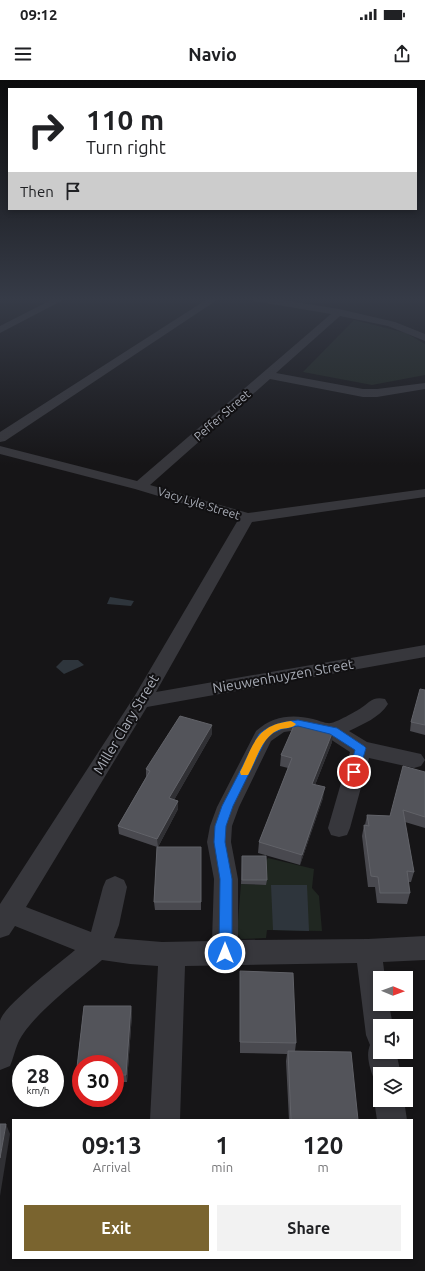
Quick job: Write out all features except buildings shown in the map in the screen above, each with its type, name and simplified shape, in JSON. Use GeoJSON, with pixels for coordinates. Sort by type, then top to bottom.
{"type":"FeatureCollection","features":[{"type":"Feature","properties":{"kind":"street"},"geometry":{"type":"LineString","coordinates":[[0,438],[130,354]]}},
{"type":"Feature","properties":{"kind":"street","name":"Peffer Street"},"geometry":{"type":"LineString","coordinates":[[140,486],[294,354]]}},
{"type":"Feature","properties":{"kind":"street"},"geometry":{"type":"LineString","coordinates":[[269,376],[363,393],[377,393],[425,386]]}},
{"type":"Feature","properties":{"kind":"street","name":"Vacy Lyle Street"},"geometry":{"type":"LineString","coordinates":[[0,450],[140,486],[247,518],[425,493]]}},
{"type":"Feature","properties":{"kind":"street","name":"Miller Clary Street"},"geometry":{"type":"LineString","coordinates":[[5,920],[141,701],[247,518]]}},
{"type":"Feature","properties":{"kind":"street","name":"Nieuwenhuyzen Street"},"geometry":{"type":"LineString","coordinates":[[141,701],[425,651]]}},
{"type":"Feature","properties":{"kind":"street"},"geometry":{"type":"LineString","coordinates":[[333,731],[368,713],[378,704]]}},
{"type":"Feature","properties":{"kind":"street"},"geometry":{"type":"LineString","coordinates":[[225,953],[226,879],[219,842],[221,826],[228,806],[262,736],[281,725],[298,723],[333,731],[361,748],[414,760]]}},
{"type":"Feature","properties":{"kind":"street"},"geometry":{"type":"LineString","coordinates":[[339,828],[361,748]]}},
{"type":"Feature","properties":{"kind":"street"},"geometry":{"type":"LineString","coordinates":[[0,1056],[5,1037],[18,1018],[45,992],[98,947],[106,925],[115,887]]}},
{"type":"Feature","properties":{"kind":"street"},"geometry":{"type":"LineString","coordinates":[[5,920],[109,950],[172,955],[368,951],[425,948]]}},
{"type":"Feature","properties":{"kind":"street"},"geometry":{"type":"LineString","coordinates":[[368,951],[378,1019]]}},
{"type":"Feature","properties":{"kind":"street"},"geometry":{"type":"LineString","coordinates":[[165,1119],[172,955]]}},
{"type":"Feature","properties":{"kind":"street"},"geometry":{"type":"LineString","coordinates":[[391,1107],[392,1119]]}},
{"type":"Feature","properties":{"kind":"shaded area"},"geometry":{"type":"Polygon","coordinates":[[[321,354],[425,354],[425,375],[372,385],[303,372],[321,354]]]}},
{"type":"Feature","properties":{"kind":"shaded area"},"geometry":{"type":"Polygon","coordinates":[[[110,597],[134,601],[131,606],[107,604],[110,597]]]}},
{"type":"Feature","properties":{"kind":"shaded area"},"geometry":{"type":"Polygon","coordinates":[[[63,660],[78,660],[84,665],[64,674],[56,667],[63,660]]]}},
{"type":"Feature","properties":{"kind":"shaded area"},"geometry":{"type":"Polygon","coordinates":[[[268,858],[314,869],[312,888],[319,896],[322,931],[267,930],[266,938],[241,939],[237,933],[241,884],[266,885],[266,861],[268,858]]]}},
{"type":"Feature","properties":{"kind":"shaded area"},"geometry":{"type":"Polygon","coordinates":[[[271,885],[307,885],[309,931],[273,930],[271,885]]]}},
{"type":"Feature","properties":{"kind":"slow traffic"},"geometry":{"type":"LineString","coordinates":[[245,772],[262,736],[281,725],[291,724]]}},
{"type":"Feature","properties":{"kind":"route"},"geometry":{"type":"LineString","coordinates":[[225,953],[226,879],[219,842],[221,826],[228,806],[262,736],[281,725],[298,723],[333,731],[361,748],[354,772]]}}]}
